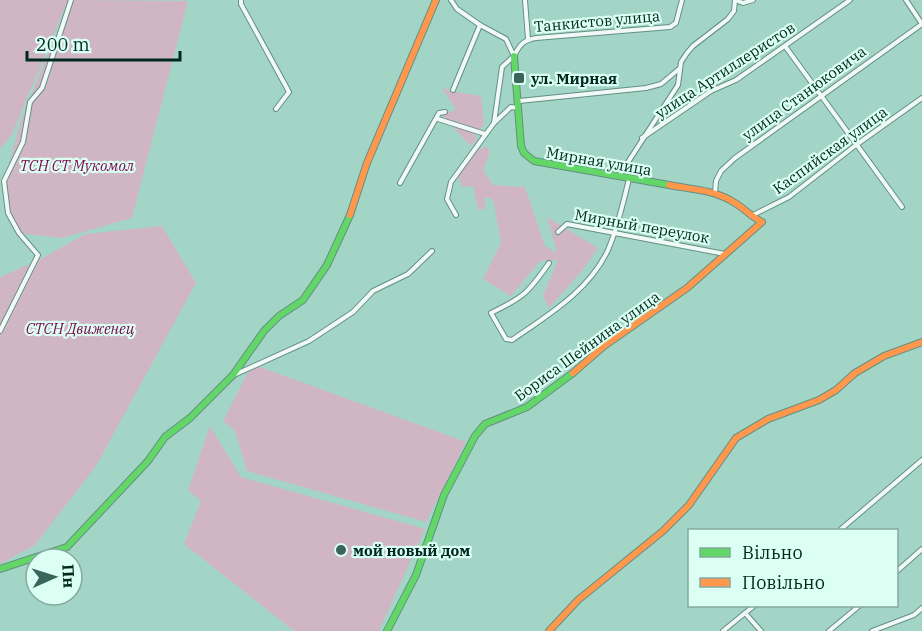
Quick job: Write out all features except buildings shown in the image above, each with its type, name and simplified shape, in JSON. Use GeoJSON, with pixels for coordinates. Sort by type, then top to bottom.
{"type":"FeatureCollection","features":[{"type":"Feature","properties":{"kind":"street"},"geometry":{"type":"LineString","coordinates":[[0,331],[38,255],[20,233],[8,213],[4,182],[23,142],[30,102],[42,88],[71,0]]}},
{"type":"Feature","properties":{"kind":"street"},"geometry":{"type":"LineString","coordinates":[[241,0],[241,4],[289,92],[276,109]]}},
{"type":"Feature","properties":{"kind":"street"},"geometry":{"type":"LineString","coordinates":[[0,569],[67,547],[148,460],[165,437],[190,418],[233,375],[264,330],[279,316],[303,300],[327,265],[350,216],[367,163],[436,0]]}},
{"type":"Feature","properties":{"kind":"street"},"geometry":{"type":"LineString","coordinates":[[451,0],[457,9],[506,39],[514,56]]}},
{"type":"Feature","properties":{"kind":"street"},"geometry":{"type":"LineString","coordinates":[[525,0],[528,39]]}},
{"type":"Feature","properties":{"kind":"street","name":"Танкистов улица"},"geometry":{"type":"LineString","coordinates":[[494,123],[502,67],[514,56],[519,45],[528,39],[670,27],[676,24],[681,0]]}},
{"type":"Feature","properties":{"kind":"street"},"geometry":{"type":"LineString","coordinates":[[619,176],[678,85],[681,62],[689,50],[728,19],[734,11],[736,0],[743,3],[753,0]]}},
{"type":"Feature","properties":{"kind":"street","name":"улица Артиллеристов"},"geometry":{"type":"LineString","coordinates":[[642,138],[711,91],[736,80],[850,0]]}},
{"type":"Feature","properties":{"kind":"street"},"geometry":{"type":"LineString","coordinates":[[906,0],[922,24]]}},
{"type":"Feature","properties":{"kind":"street","name":"улица Станюковича"},"geometry":{"type":"LineString","coordinates":[[715,193],[716,181],[721,171],[735,158],[922,24]]}},
{"type":"Feature","properties":{"kind":"street"},"geometry":{"type":"LineString","coordinates":[[453,90],[480,25]]}},
{"type":"Feature","properties":{"kind":"street"},"geometry":{"type":"LineString","coordinates":[[785,46],[902,207]]}},
{"type":"Feature","properties":{"kind":"street","name":"Мирная улица"},"geometry":{"type":"LineString","coordinates":[[514,56],[521,146],[524,153],[534,161],[715,193],[733,201],[750,216],[762,222]]}},
{"type":"Feature","properties":{"kind":"street"},"geometry":{"type":"LineString","coordinates":[[456,215],[447,199],[451,182],[485,134],[511,107],[519,104],[646,88],[661,84],[680,68]]}},
{"type":"Feature","properties":{"kind":"street","name":"Каспийская улица"},"geometry":{"type":"LineString","coordinates":[[750,216],[789,197],[922,98]]}},
{"type":"Feature","properties":{"kind":"street"},"geometry":{"type":"LineString","coordinates":[[400,183],[438,119],[439,113],[445,112]]}},
{"type":"Feature","properties":{"kind":"street"},"geometry":{"type":"LineString","coordinates":[[438,119],[485,134]]}},
{"type":"Feature","properties":{"kind":"street"},"geometry":{"type":"LineString","coordinates":[[549,263],[531,290],[516,301],[491,313],[506,339],[512,340],[577,292],[590,278],[607,252],[615,233],[629,179]]}},
{"type":"Feature","properties":{"kind":"street","name":"Бориса Шейнина улица"},"geometry":{"type":"LineString","coordinates":[[387,631],[416,575],[444,495],[475,436],[485,424],[527,407],[542,394],[562,382],[604,346],[687,288],[762,222]]}},
{"type":"Feature","properties":{"kind":"street","name":"Мирный переулок"},"geometry":{"type":"LineString","coordinates":[[558,232],[567,224],[725,254]]}},
{"type":"Feature","properties":{"kind":"street"},"geometry":{"type":"LineString","coordinates":[[233,375],[309,341],[353,312],[373,291],[408,274],[432,250]]}},
{"type":"Feature","properties":{"kind":"street"},"geometry":{"type":"LineString","coordinates":[[549,631],[578,600],[663,531],[689,505],[736,438],[768,419],[819,400],[836,390],[855,373],[884,356],[922,342]]}},
{"type":"Feature","properties":{"kind":"street"},"geometry":{"type":"LineString","coordinates":[[842,529],[922,460]]}},
{"type":"Feature","properties":{"kind":"street"},"geometry":{"type":"LineString","coordinates":[[898,571],[922,549]]}},
{"type":"Feature","properties":{"kind":"street"},"geometry":{"type":"LineString","coordinates":[[723,631],[753,607]]}},
{"type":"Feature","properties":{"kind":"street"},"geometry":{"type":"LineString","coordinates":[[829,631],[858,607]]}},
{"type":"Feature","properties":{"kind":"street"},"geometry":{"type":"LineString","coordinates":[[872,631],[914,615],[922,608]]}},
{"type":"Feature","properties":{"kind":"street"},"geometry":{"type":"LineString","coordinates":[[746,613],[761,631]]}},
{"type":"Feature","properties":{"kind":"green space"},"geometry":{"type":"Polygon","coordinates":[[[0,0],[68,0],[12,134],[0,149],[0,0]]]}},
{"type":"Feature","properties":{"kind":"green space","name":"ТСН СТ Мукомол"},"geometry":{"type":"Polygon","coordinates":[[[72,0],[188,1],[132,218],[62,238],[19,233],[2,190],[21,120],[72,0]]]}},
{"type":"Feature","properties":{"kind":"green space"},"geometry":{"type":"Polygon","coordinates":[[[441,87],[450,91],[481,96],[484,125],[474,135],[478,140],[470,145],[442,116],[456,109],[441,87]]]}},
{"type":"Feature","properties":{"kind":"green space"},"geometry":{"type":"Polygon","coordinates":[[[486,146],[490,152],[483,170],[493,185],[525,187],[545,246],[557,253],[547,217],[598,248],[582,271],[549,308],[543,296],[558,260],[540,261],[511,296],[483,279],[501,243],[493,199],[485,197],[485,209],[478,210],[473,186],[462,187],[458,176],[479,149],[486,146]]]}},
{"type":"Feature","properties":{"kind":"green space","name":"СТСН Движенец"},"geometry":{"type":"Polygon","coordinates":[[[162,226],[196,283],[96,466],[35,545],[24,547],[24,551],[0,564],[0,277],[41,259],[85,234],[162,226]]]}},
{"type":"Feature","properties":{"kind":"green space"},"geometry":{"type":"Polygon","coordinates":[[[252,364],[466,442],[426,522],[247,471],[235,431],[223,421],[252,364]]]}},
{"type":"Feature","properties":{"kind":"green space"},"geometry":{"type":"Polygon","coordinates":[[[210,426],[241,477],[425,529],[379,631],[294,631],[184,544],[201,501],[188,490],[210,426]]]}},
{"type":"Feature","properties":{"kind":"traffic: fast"},"geometry":{"type":"LineString","coordinates":[[514,56],[521,146],[524,153],[534,161],[669,185]]}},
{"type":"Feature","properties":{"kind":"traffic: fast"},"geometry":{"type":"LineString","coordinates":[[0,569],[67,547],[148,461],[165,437],[190,418],[233,375],[264,331],[279,316],[303,300],[327,265],[350,215]]}},
{"type":"Feature","properties":{"kind":"traffic: fast"},"geometry":{"type":"LineString","coordinates":[[387,631],[416,575],[444,495],[475,436],[485,424],[527,407],[573,373]]}},
{"type":"Feature","properties":{"kind":"traffic: slow"},"geometry":{"type":"LineString","coordinates":[[350,215],[367,163],[436,0]]}},
{"type":"Feature","properties":{"kind":"traffic: slow"},"geometry":{"type":"LineString","coordinates":[[573,373],[604,346],[687,288],[762,222],[734,202],[716,194],[669,185]]}},
{"type":"Feature","properties":{"kind":"traffic: slow"},"geometry":{"type":"LineString","coordinates":[[549,631],[578,600],[663,531],[689,505],[736,438],[768,419],[819,400],[836,390],[855,373],[884,356],[922,342]]}},
{"type":"Feature","properties":{"kind":"place","name":"ул. Мирная"},"geometry":{"type":"Point","coordinates":[519,78]}},
{"type":"Feature","properties":{"kind":"place","name":"мой новый дом"},"geometry":{"type":"Point","coordinates":[341,550]}}]}
